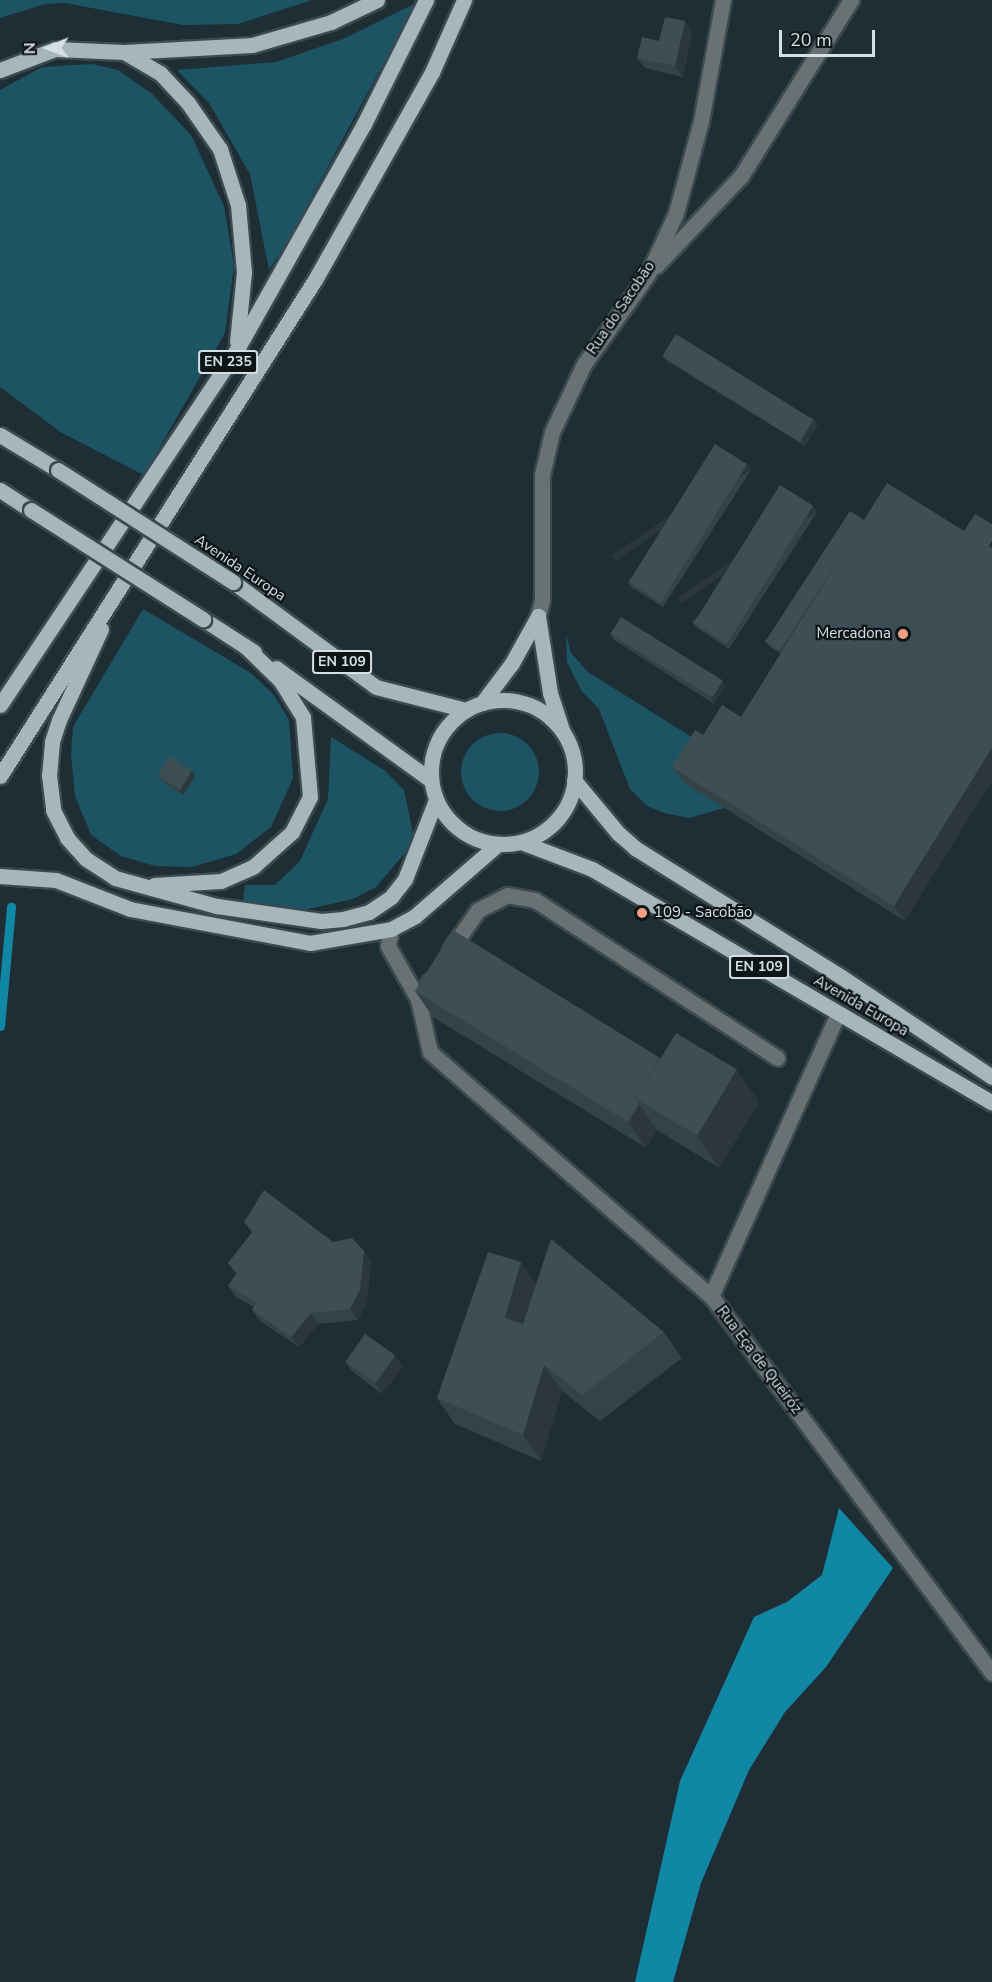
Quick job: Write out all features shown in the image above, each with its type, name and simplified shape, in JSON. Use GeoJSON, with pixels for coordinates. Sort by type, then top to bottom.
{"type":"FeatureCollection","features":[{"type":"Feature","properties":{"kind":"main road"},"geometry":{"type":"LineString","coordinates":[[0,70],[55,49],[124,52],[252,45],[331,22],[377,0]]}},
{"type":"Feature","properties":{"kind":"main road","name":"EN 235"},"geometry":{"type":"LineString","coordinates":[[0,705],[236,351],[364,124],[426,0]]}},
{"type":"Feature","properties":{"kind":"main road","name":"EN 235"},"geometry":{"type":"LineString","coordinates":[[0,776],[66,666],[111,604],[316,278],[432,72],[464,0]]}},
{"type":"Feature","properties":{"kind":"main road"},"geometry":{"type":"LineString","coordinates":[[124,52],[160,73],[189,103],[220,149],[238,205],[244,272],[236,351]]}},
{"type":"Feature","properties":{"kind":"main road","name":"Avenida Europa"},"geometry":{"type":"LineString","coordinates":[[0,435],[233,582],[376,687],[466,710]]}},
{"type":"Feature","properties":{"kind":"main road","name":"EN 109"},"geometry":{"type":"LineString","coordinates":[[0,490],[245,646],[431,780]]}},
{"type":"Feature","properties":{"kind":"main road"},"geometry":{"type":"LineString","coordinates":[[111,604],[59,720],[52,742],[49,775],[54,810],[67,838],[86,860],[115,878],[217,906],[321,921],[369,912],[392,897],[405,879],[436,800]]}},
{"type":"Feature","properties":{"kind":"main road"},"geometry":{"type":"LineString","coordinates":[[482,703],[512,663],[538,616]]}},
{"type":"Feature","properties":{"kind":"main road"},"geometry":{"type":"LineString","coordinates":[[538,616],[550,693],[564,735]]}},
{"type":"Feature","properties":{"kind":"main road"},"geometry":{"type":"LineString","coordinates":[[139,886],[221,881],[254,866],[292,832],[310,797],[303,717],[280,680],[245,646]]}},
{"type":"Feature","properties":{"kind":"main road","name":"Avenida Europa"},"geometry":{"type":"LineString","coordinates":[[521,702],[539,710],[564,735],[573,761],[574,780],[567,805],[553,824],[521,842],[498,844],[460,831],[436,800],[431,780],[432,757],[440,736],[466,710],[482,703],[521,702]]}},
{"type":"Feature","properties":{"kind":"main road","name":"Avenida Europa"},"geometry":{"type":"LineString","coordinates":[[574,780],[618,833],[635,848],[840,976],[992,1077]]}},
{"type":"Feature","properties":{"kind":"main road","name":"Avenida Europa"},"geometry":{"type":"LineString","coordinates":[[521,842],[592,869],[992,1103]]}},
{"type":"Feature","properties":{"kind":"main road"},"geometry":{"type":"LineString","coordinates":[[0,876],[56,880],[130,909],[310,942],[391,929],[415,916],[498,844]]}},
{"type":"Feature","properties":{"kind":"street","name":"Rua do Sacobão"},"geometry":{"type":"LineString","coordinates":[[538,616],[542,600],[542,475],[552,432],[584,364],[648,274],[676,213],[701,121],[723,0]]}},
{"type":"Feature","properties":{"kind":"street"},"geometry":{"type":"LineString","coordinates":[[648,274],[741,177],[850,0]]}},
{"type":"Feature","properties":{"kind":"street"},"geometry":{"type":"LineString","coordinates":[[418,999],[478,910],[507,895],[535,900],[777,1058]]}},
{"type":"Feature","properties":{"kind":"street"},"geometry":{"type":"LineString","coordinates":[[391,929],[388,946],[418,999],[430,1052],[711,1296]]}},
{"type":"Feature","properties":{"kind":"street","name":"Rua Eça de Queiróz"},"geometry":{"type":"LineString","coordinates":[[838,1014],[711,1296],[992,1673]]}},
{"type":"Feature","properties":{"kind":"shaded area"},"geometry":{"type":"Polygon","coordinates":[[[0,0],[312,0],[238,24],[183,25],[65,3],[45,4],[0,18],[0,0]]]}},
{"type":"Feature","properties":{"kind":"shaded area"},"geometry":{"type":"Polygon","coordinates":[[[416,3],[289,239],[269,270],[250,174],[209,103],[177,70],[276,62],[343,39],[416,3]]]}},
{"type":"Feature","properties":{"kind":"shaded area"},"geometry":{"type":"Polygon","coordinates":[[[92,64],[118,70],[152,94],[191,135],[224,206],[234,266],[225,333],[144,475],[62,433],[0,387],[0,90],[42,67],[92,64]]]}},
{"type":"Feature","properties":{"kind":"shaded area"},"geometry":{"type":"Polygon","coordinates":[[[143,609],[251,673],[274,695],[289,720],[293,778],[271,827],[236,854],[192,867],[155,866],[121,856],[91,835],[75,796],[71,754],[73,727],[143,609]]]}},
{"type":"Feature","properties":{"kind":"shaded area"},"geometry":{"type":"Polygon","coordinates":[[[566,634],[571,653],[588,672],[706,746],[724,808],[689,818],[664,813],[647,806],[630,789],[599,709],[581,690],[567,662],[566,634]]]}},
{"type":"Feature","properties":{"kind":"shaded area"},"geometry":{"type":"Polygon","coordinates":[[[500,733],[515,736],[528,744],[536,757],[539,772],[536,787],[528,800],[515,808],[500,811],[485,808],[472,800],[464,787],[461,772],[464,757],[472,744],[485,736],[500,733]]]}},
{"type":"Feature","properties":{"kind":"shaded area"},"geometry":{"type":"Polygon","coordinates":[[[331,737],[384,770],[404,790],[413,833],[405,853],[376,887],[353,899],[300,911],[243,901],[245,885],[275,885],[300,861],[328,799],[331,737]]]}},
{"type":"Feature","properties":{"kind":"shaded area"},"geometry":{"type":"Polygon","coordinates":[[[839,1508],[893,1568],[826,1667],[785,1712],[749,1770],[701,1883],[673,1982],[635,1982],[680,1781],[754,1617],[787,1602],[822,1575],[839,1508]]]}},
{"type":"Feature","properties":{"kind":"building"},"geometry":{"type":"Polygon","coordinates":[[[665,17],[685,21],[675,66],[637,58],[642,37],[659,41],[665,17]]]}},
{"type":"Feature","properties":{"kind":"building"},"geometry":{"type":"Polygon","coordinates":[[[676,334],[813,420],[800,442],[662,356],[676,334]]]}},
{"type":"Feature","properties":{"kind":"building"},"geometry":{"type":"Polygon","coordinates":[[[715,444],[747,464],[661,602],[629,582],[715,444]]]}},
{"type":"Feature","properties":{"kind":"building","name":"Mercadona"},"geometry":{"type":"Polygon","coordinates":[[[887,483],[964,531],[975,514],[992,524],[992,541],[989,546],[992,548],[992,748],[894,906],[672,767],[695,730],[703,735],[722,705],[741,717],[887,483]]]}},
{"type":"Feature","properties":{"kind":"building"},"geometry":{"type":"Polygon","coordinates":[[[780,485],[813,506],[727,644],[694,623],[780,485]]]}},
{"type":"Feature","properties":{"kind":"building"},"geometry":{"type":"Polygon","coordinates":[[[850,511],[864,520],[779,651],[765,642],[850,511]]]}},
{"type":"Feature","properties":{"kind":"building"},"geometry":{"type":"Polygon","coordinates":[[[621,617],[723,681],[712,698],[610,634],[621,617]]]}},
{"type":"Feature","properties":{"kind":"building"},"geometry":{"type":"Polygon","coordinates":[[[169,756],[192,770],[180,790],[157,776],[169,756]]]}},
{"type":"Feature","properties":{"kind":"building"},"geometry":{"type":"Polygon","coordinates":[[[453,930],[660,1058],[636,1099],[639,1104],[628,1122],[415,991],[453,930]]]}},
{"type":"Feature","properties":{"kind":"building"},"geometry":{"type":"Polygon","coordinates":[[[676,1033],[737,1070],[697,1136],[636,1099],[676,1033]]]}},
{"type":"Feature","properties":{"kind":"building"},"geometry":{"type":"Polygon","coordinates":[[[264,1190],[333,1242],[352,1238],[364,1251],[360,1290],[350,1309],[311,1313],[291,1337],[252,1310],[256,1302],[228,1286],[237,1273],[228,1263],[253,1231],[244,1222],[264,1190]]]}},
{"type":"Feature","properties":{"kind":"building"},"geometry":{"type":"Polygon","coordinates":[[[551,1239],[664,1332],[582,1395],[544,1365],[523,1435],[437,1398],[488,1252],[521,1262],[505,1318],[523,1324],[551,1239]]]}},
{"type":"Feature","properties":{"kind":"building"},"geometry":{"type":"Polygon","coordinates":[[[365,1334],[395,1355],[376,1383],[345,1362],[365,1334]]]}},
{"type":"Feature","properties":{"kind":"waterway"},"geometry":{"type":"LineString","coordinates":[[0,1026],[11,907]]}},
{"type":"Feature","properties":{"kind":"place","name":"Mercadona"},"geometry":{"type":"Point","coordinates":[903,634]}},
{"type":"Feature","properties":{"kind":"place","name":"109 - Sacobão"},"geometry":{"type":"Point","coordinates":[642,913]}}]}
